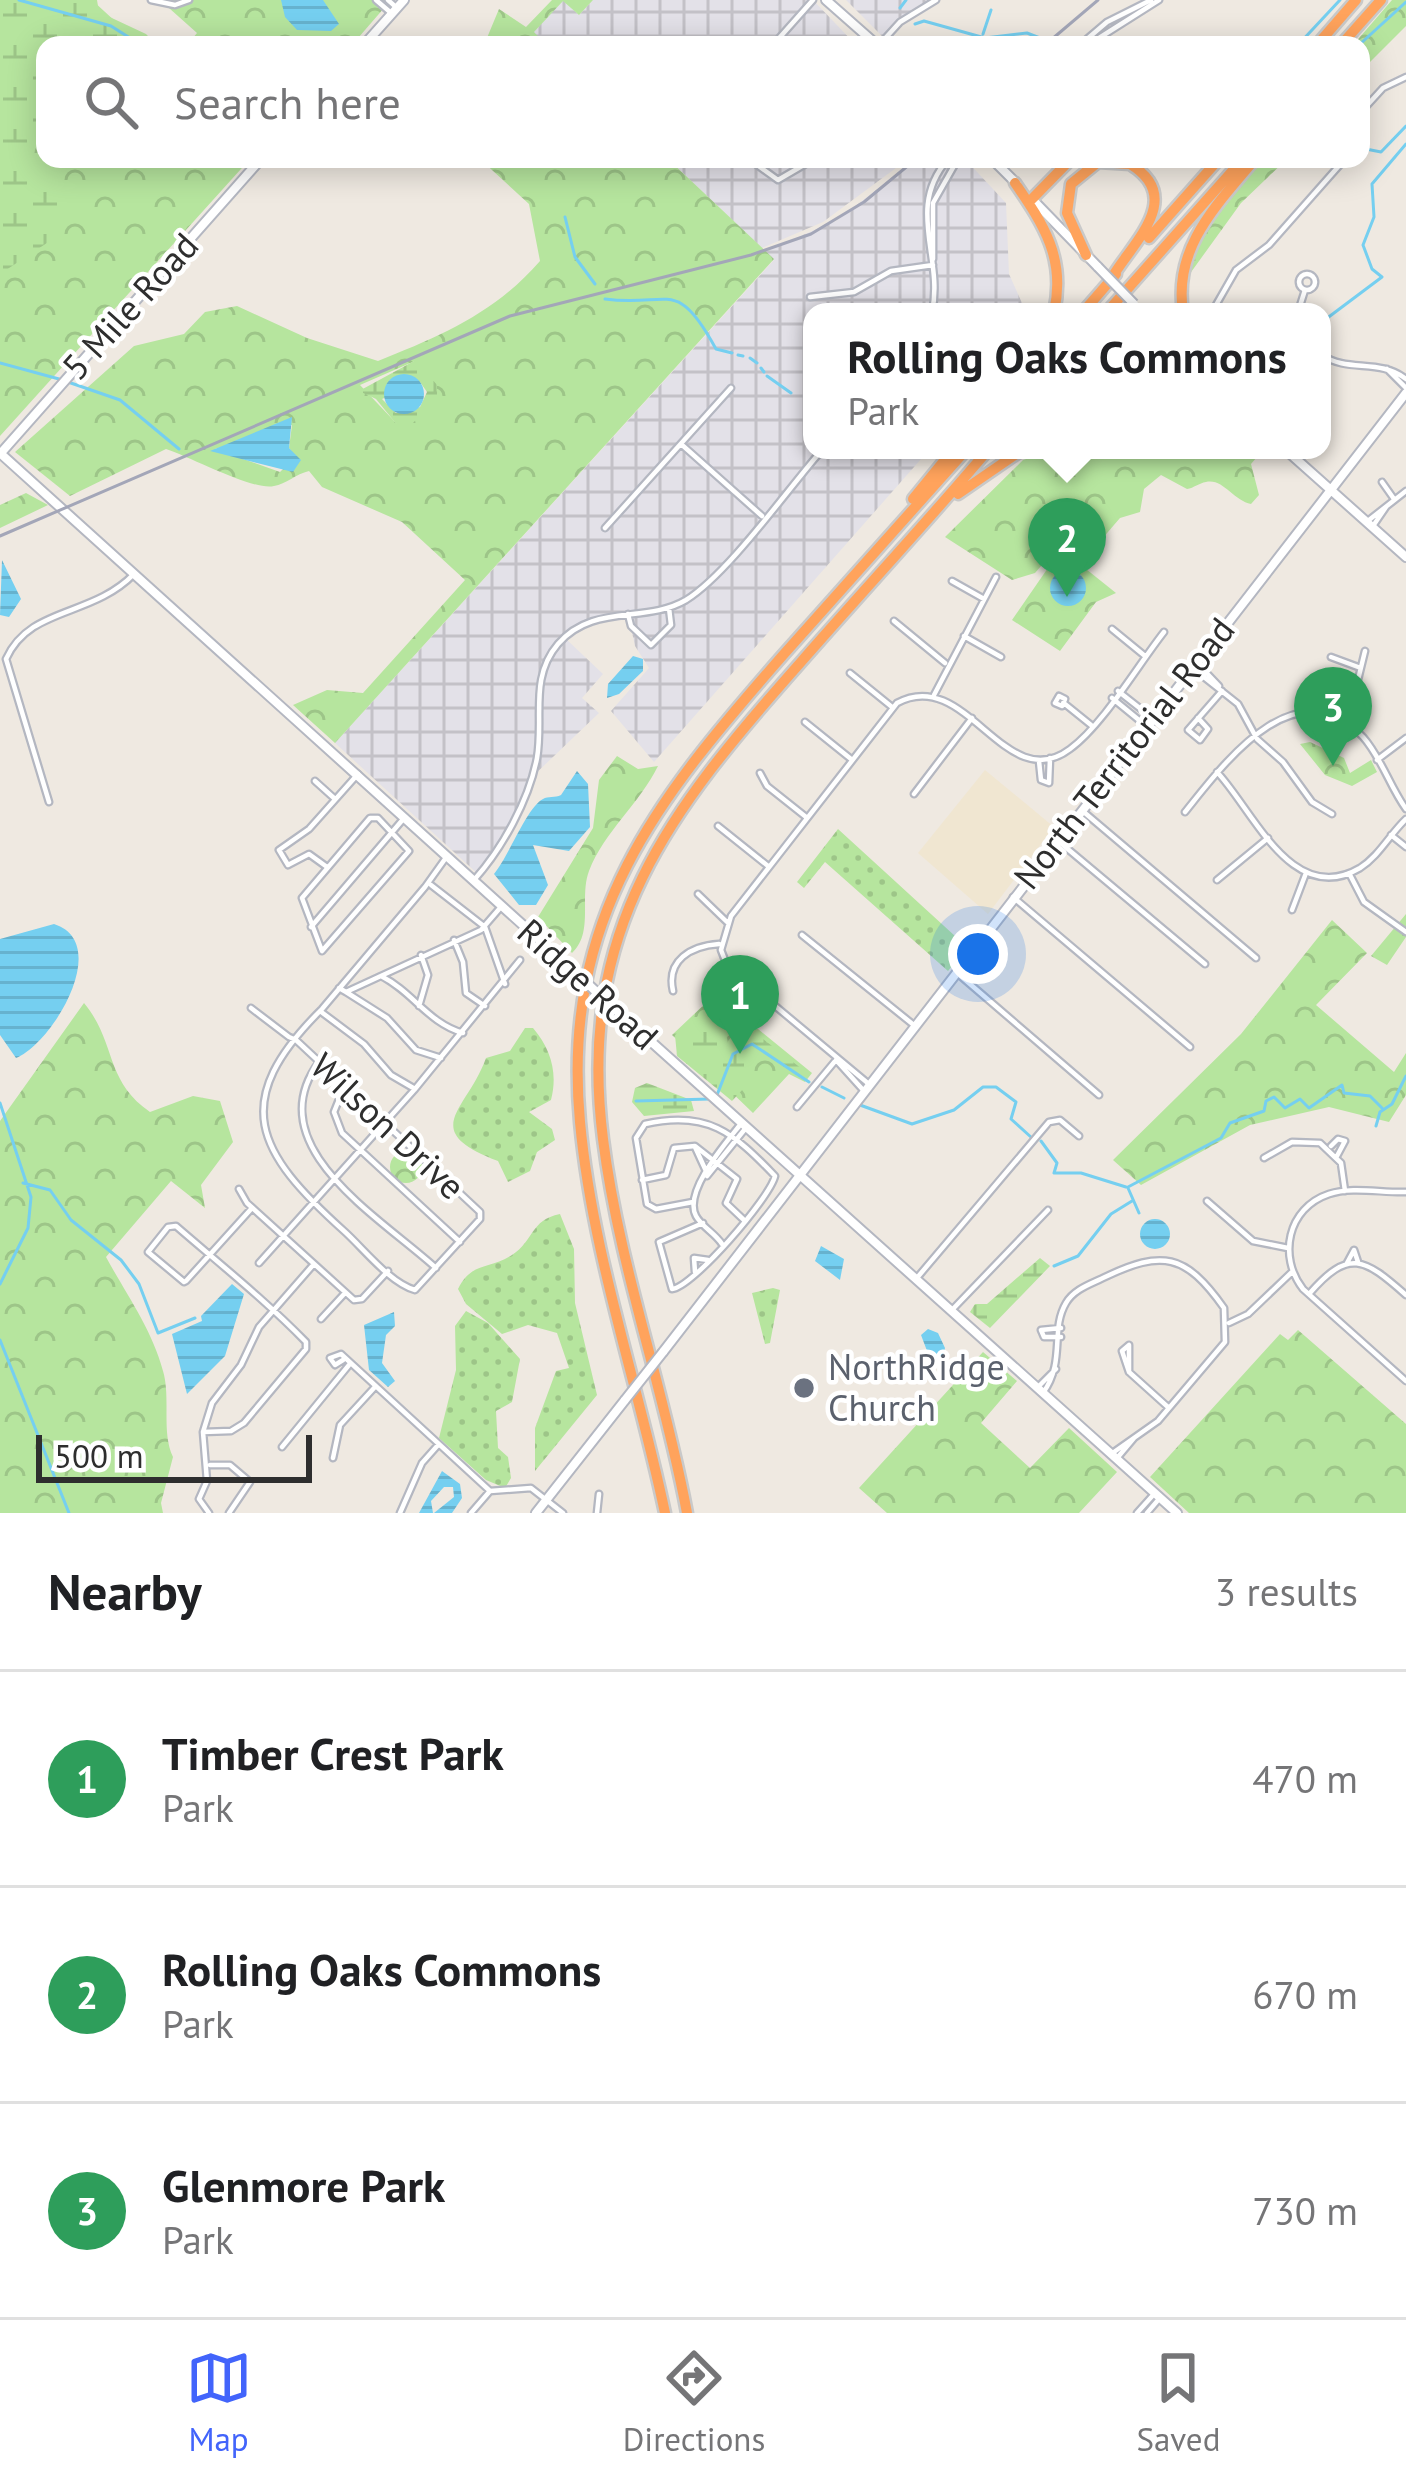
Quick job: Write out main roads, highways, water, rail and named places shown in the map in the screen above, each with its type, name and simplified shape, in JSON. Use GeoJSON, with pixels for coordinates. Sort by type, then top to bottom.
{"type":"FeatureCollection","features":[{"type":"Feature","properties":{"kind":"highway"},"geometry":{"type":"LineString","coordinates":[[1325,36],[1356,0]]}},
{"type":"Feature","properties":{"kind":"highway"},"geometry":{"type":"LineString","coordinates":[[1353,36],[1383,0]]}},
{"type":"Feature","properties":{"kind":"highway"},"geometry":{"type":"LineString","coordinates":[[1032,199],[1062,168]]}},
{"type":"Feature","properties":{"kind":"highway"},"geometry":{"type":"LineString","coordinates":[[1087,255],[1067,213],[1069,188],[1089,168]]}},
{"type":"Feature","properties":{"kind":"highway"},"geometry":{"type":"LineString","coordinates":[[1111,279],[1154,214],[1151,185],[1134,168]]}},
{"type":"Feature","properties":{"kind":"highway"},"geometry":{"type":"LineString","coordinates":[[1091,303],[1211,168]]}},
{"type":"Feature","properties":{"kind":"highway"},"geometry":{"type":"LineString","coordinates":[[1116,303],[1235,168]]}},
{"type":"Feature","properties":{"kind":"highway"},"geometry":{"type":"LineString","coordinates":[[1182,303],[1181,286],[1191,244],[1248,168]]}},
{"type":"Feature","properties":{"kind":"highway"},"geometry":{"type":"LineString","coordinates":[[1016,183],[1048,234],[1058,260],[1055,303]]}},
{"type":"Feature","properties":{"kind":"highway"},"geometry":{"type":"LineString","coordinates":[[853,575],[945,459]]}},
{"type":"Feature","properties":{"kind":"highway"},"geometry":{"type":"LineString","coordinates":[[665,1513],[583,1147],[578,1060],[586,989],[610,902],[660,802],[958,459]]}},
{"type":"Feature","properties":{"kind":"highway"},"geometry":{"type":"LineString","coordinates":[[687,1513],[603,1141],[599,1055],[611,966],[640,877],[688,793],[980,459]]}},
{"type":"Feature","properties":{"kind":"highway"},"geometry":{"type":"LineString","coordinates":[[880,573],[956,495],[1009,459]]}},
{"type":"Feature","properties":{"kind":"water"},"geometry":{"type":"Polygon","coordinates":[[[281,0],[323,0],[339,24],[331,31],[297,30],[285,17],[281,0]]]}},
{"type":"Feature","properties":{"kind":"water"},"geometry":{"type":"Polygon","coordinates":[[[404,374],[418,380],[424,394],[418,408],[404,414],[390,408],[384,394],[390,380],[404,374]]]}},
{"type":"Feature","properties":{"kind":"water"},"geometry":{"type":"Polygon","coordinates":[[[292,417],[289,448],[301,460],[293,472],[210,451],[292,417]]]}},
{"type":"Feature","properties":{"kind":"water"},"geometry":{"type":"Polygon","coordinates":[[[2,560],[21,599],[9,617],[0,615],[2,560]]]}},
{"type":"Feature","properties":{"kind":"water"},"geometry":{"type":"Polygon","coordinates":[[[1068,570],[1080,576],[1086,588],[1080,600],[1068,606],[1056,600],[1050,588],[1056,576],[1068,570]]]}},
{"type":"Feature","properties":{"kind":"water"},"geometry":{"type":"Polygon","coordinates":[[[633,656],[643,659],[643,671],[619,694],[607,698],[608,684],[633,656]]]}},
{"type":"Feature","properties":{"kind":"water"},"geometry":{"type":"Polygon","coordinates":[[[577,771],[588,784],[590,827],[569,851],[533,845],[548,885],[536,905],[519,905],[494,874],[537,804],[561,795],[577,771]]]}},
{"type":"Feature","properties":{"kind":"water"},"geometry":{"type":"Polygon","coordinates":[[[54,924],[71,935],[78,951],[71,993],[45,1034],[16,1058],[0,1035],[0,939],[54,924]]]}},
{"type":"Feature","properties":{"kind":"water"},"geometry":{"type":"Polygon","coordinates":[[[1155,1219],[1166,1223],[1170,1234],[1166,1245],[1155,1249],[1144,1245],[1140,1234],[1144,1223],[1155,1219]]]}},
{"type":"Feature","properties":{"kind":"water"},"geometry":{"type":"Polygon","coordinates":[[[821,1246],[844,1259],[840,1280],[815,1261],[821,1246]]]}},
{"type":"Feature","properties":{"kind":"water"},"geometry":{"type":"Polygon","coordinates":[[[232,1284],[244,1294],[225,1356],[187,1394],[172,1334],[202,1321],[201,1316],[232,1284]]]}},
{"type":"Feature","properties":{"kind":"water"},"geometry":{"type":"Polygon","coordinates":[[[394,1312],[395,1326],[386,1335],[382,1363],[395,1381],[388,1387],[369,1370],[364,1325],[394,1312]]]}},
{"type":"Feature","properties":{"kind":"water"},"geometry":{"type":"Polygon","coordinates":[[[928,1329],[938,1333],[945,1348],[940,1367],[932,1364],[921,1335],[928,1329]]]}},
{"type":"Feature","properties":{"kind":"water"},"geometry":{"type":"Polygon","coordinates":[[[442,1471],[460,1484],[462,1498],[452,1513],[434,1513],[454,1497],[453,1487],[444,1487],[431,1501],[433,1513],[419,1513],[442,1471]]]}},
{"type":"Feature","properties":{"kind":"waterway"},"geometry":{"type":"LineString","coordinates":[[19,0],[111,26],[127,36]]}},
{"type":"Feature","properties":{"kind":"waterway"},"geometry":{"type":"LineString","coordinates":[[900,8],[906,0]]}},
{"type":"Feature","properties":{"kind":"waterway"},"geometry":{"type":"LineString","coordinates":[[1306,36],[1340,0]]}},
{"type":"Feature","properties":{"kind":"waterway"},"geometry":{"type":"LineString","coordinates":[[1369,36],[1406,2]]}},
{"type":"Feature","properties":{"kind":"waterway"},"geometry":{"type":"LineString","coordinates":[[983,34],[991,10]]}},
{"type":"Feature","properties":{"kind":"waterway"},"geometry":{"type":"LineString","coordinates":[[915,24],[924,21],[978,36]]}},
{"type":"Feature","properties":{"kind":"waterway"},"geometry":{"type":"LineString","coordinates":[[1002,36],[1035,36]]}},
{"type":"Feature","properties":{"kind":"waterway"},"geometry":{"type":"LineString","coordinates":[[1370,150],[1381,152],[1406,126]]}},
{"type":"Feature","properties":{"kind":"waterway"},"geometry":{"type":"LineString","coordinates":[[1331,315],[1382,277],[1372,269],[1363,245],[1374,217],[1372,184],[1406,144]]}},
{"type":"Feature","properties":{"kind":"waterway"},"geometry":{"type":"LineString","coordinates":[[565,217],[575,257],[595,284]]}},
{"type":"Feature","properties":{"kind":"waterway"},"geometry":{"type":"LineString","coordinates":[[605,299],[680,303],[691,311],[716,349],[732,353]]}},
{"type":"Feature","properties":{"kind":"waterway"},"geometry":{"type":"LineString","coordinates":[[738,355],[743,356]]}},
{"type":"Feature","properties":{"kind":"waterway"},"geometry":{"type":"LineString","coordinates":[[750,358],[757,363]]}},
{"type":"Feature","properties":{"kind":"waterway"},"geometry":{"type":"LineString","coordinates":[[0,363],[59,379]]}},
{"type":"Feature","properties":{"kind":"waterway"},"geometry":{"type":"LineString","coordinates":[[761,368],[764,372]]}},
{"type":"Feature","properties":{"kind":"waterway"},"geometry":{"type":"LineString","coordinates":[[767,376],[791,393]]}},
{"type":"Feature","properties":{"kind":"waterway"},"geometry":{"type":"LineString","coordinates":[[68,382],[120,400],[179,449]]}},
{"type":"Feature","properties":{"kind":"waterway"},"geometry":{"type":"LineString","coordinates":[[717,1095],[733,1054],[752,1044],[809,1082]]}},
{"type":"Feature","properties":{"kind":"waterway"},"geometry":{"type":"LineString","coordinates":[[1376,1126],[1380,1112],[1392,1104],[1406,1076]]}},
{"type":"Feature","properties":{"kind":"waterway"},"geometry":{"type":"LineString","coordinates":[[1128,1187],[1221,1138],[1230,1123],[1264,1111],[1266,1101],[1274,1097],[1285,1108],[1300,1099],[1309,1108],[1342,1085],[1344,1093],[1370,1096],[1382,1108]]}},
{"type":"Feature","properties":{"kind":"waterway"},"geometry":{"type":"LineString","coordinates":[[822,1087],[844,1098]]}},
{"type":"Feature","properties":{"kind":"waterway"},"geometry":{"type":"LineString","coordinates":[[860,1105],[912,1124],[954,1110],[983,1087],[996,1087],[1016,1102],[1011,1119],[1032,1138]]}},
{"type":"Feature","properties":{"kind":"waterway"},"geometry":{"type":"LineString","coordinates":[[636,1101],[710,1099]]}},
{"type":"Feature","properties":{"kind":"waterway"},"geometry":{"type":"LineString","coordinates":[[0,1103],[31,1197],[28,1228],[0,1284]]}},
{"type":"Feature","properties":{"kind":"waterway"},"geometry":{"type":"LineString","coordinates":[[1041,1141],[1057,1163],[1054,1173],[1081,1173],[1126,1187]]}},
{"type":"Feature","properties":{"kind":"waterway"},"geometry":{"type":"LineString","coordinates":[[23,1183],[50,1190],[71,1220],[121,1260],[139,1284],[158,1333],[195,1318]]}},
{"type":"Feature","properties":{"kind":"waterway"},"geometry":{"type":"LineString","coordinates":[[1128,1188],[1139,1213]]}},
{"type":"Feature","properties":{"kind":"waterway"},"geometry":{"type":"LineString","coordinates":[[1054,1266],[1078,1256],[1111,1214],[1132,1201]]}},
{"type":"Feature","properties":{"kind":"waterway"},"geometry":{"type":"LineString","coordinates":[[0,1340],[69,1513]]}},
{"type":"Feature","properties":{"kind":"railway"},"geometry":{"type":"LineString","coordinates":[[1056,36],[1098,0]]}},
{"type":"Feature","properties":{"kind":"railway"},"geometry":{"type":"LineString","coordinates":[[0,536],[510,316],[751,255],[811,234],[864,202],[905,168]]}},
{"type":"Feature","properties":{"kind":"place","name":"Rolling Oaks Commons"},"geometry":{"type":"Point","coordinates":[1067,597]}},
{"type":"Feature","properties":{"kind":"place","name":"Glenmore Park"},"geometry":{"type":"Point","coordinates":[1333,766]}},
{"type":"Feature","properties":{"kind":"place","name":"Timber Crest Park"},"geometry":{"type":"Point","coordinates":[740,1054]}},
{"type":"Feature","properties":{"kind":"place","name":"NorthRidge Church"},"geometry":{"type":"Point","coordinates":[804,1388]}}]}
